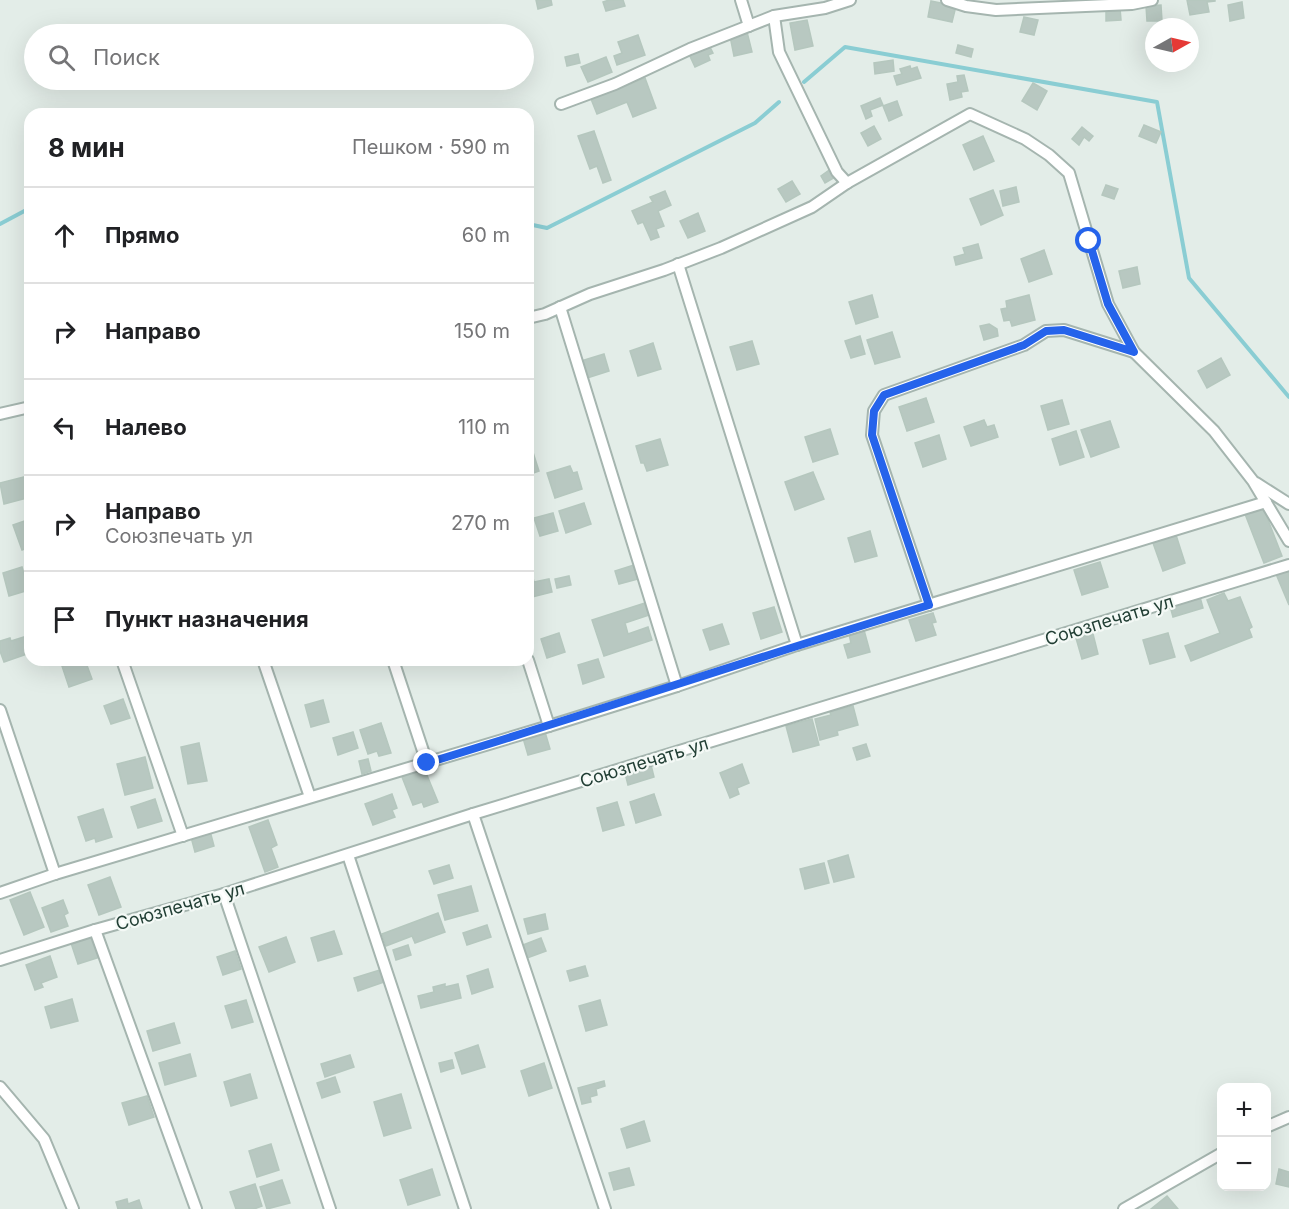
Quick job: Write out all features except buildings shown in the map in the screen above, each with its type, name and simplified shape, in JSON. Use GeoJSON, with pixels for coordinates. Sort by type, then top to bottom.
{"type":"FeatureCollection","features":[{"type":"Feature","properties":{"kind":"street"},"geometry":{"type":"LineString","coordinates":[[741,0],[749,26]]}},
{"type":"Feature","properties":{"kind":"street"},"geometry":{"type":"LineString","coordinates":[[561,104],[615,84],[690,49],[774,16],[825,8],[850,0]]}},
{"type":"Feature","properties":{"kind":"street"},"geometry":{"type":"LineString","coordinates":[[946,0],[966,6],[996,10],[1132,4],[1152,0]]}},
{"type":"Feature","properties":{"kind":"street"},"geometry":{"type":"LineString","coordinates":[[774,16],[779,52],[832,162],[848,183]]}},
{"type":"Feature","properties":{"kind":"street"},"geometry":{"type":"LineString","coordinates":[[534,316],[721,248],[812,207],[848,183],[970,114],[1025,139],[1049,155],[1069,173],[1108,304],[1134,352],[1214,431],[1253,481],[1289,541]]}},
{"type":"Feature","properties":{"kind":"street"},"geometry":{"type":"LineString","coordinates":[[678,264],[797,645]]}},
{"type":"Feature","properties":{"kind":"street"},"geometry":{"type":"LineString","coordinates":[[560,307],[677,686]]}},
{"type":"Feature","properties":{"kind":"street"},"geometry":{"type":"LineString","coordinates":[[929,605],[872,435],[874,411],[884,395],[1024,345],[1046,331],[1064,330],[1134,352]]}},
{"type":"Feature","properties":{"kind":"street"},"geometry":{"type":"LineString","coordinates":[[0,414],[24,408]]}},
{"type":"Feature","properties":{"kind":"street"},"geometry":{"type":"LineString","coordinates":[[1253,481],[1289,504]]}},
{"type":"Feature","properties":{"kind":"street"},"geometry":{"type":"LineString","coordinates":[[0,892],[549,726],[797,645],[1266,502]]}},
{"type":"Feature","properties":{"kind":"street","name":"Союзпечать ул"},"geometry":{"type":"LineString","coordinates":[[0,960],[95,930],[224,894],[473,814],[1289,565]]}},
{"type":"Feature","properties":{"kind":"street"},"geometry":{"type":"LineString","coordinates":[[124,666],[183,836]]}},
{"type":"Feature","properties":{"kind":"street"},"geometry":{"type":"LineString","coordinates":[[265,666],[310,797]]}},
{"type":"Feature","properties":{"kind":"street"},"geometry":{"type":"LineString","coordinates":[[395,666],[427,763]]}},
{"type":"Feature","properties":{"kind":"street"},"geometry":{"type":"LineString","coordinates":[[530,666],[549,726]]}},
{"type":"Feature","properties":{"kind":"street"},"geometry":{"type":"LineString","coordinates":[[0,710],[55,874]]}},
{"type":"Feature","properties":{"kind":"street"},"geometry":{"type":"LineString","coordinates":[[473,814],[602,1208]]}},
{"type":"Feature","properties":{"kind":"street"},"geometry":{"type":"LineString","coordinates":[[348,855],[465,1209]]}},
{"type":"Feature","properties":{"kind":"street"},"geometry":{"type":"LineString","coordinates":[[224,894],[330,1209]]}},
{"type":"Feature","properties":{"kind":"street"},"geometry":{"type":"LineString","coordinates":[[95,930],[196,1209]]}},
{"type":"Feature","properties":{"kind":"street"},"geometry":{"type":"LineString","coordinates":[[0,1088],[44,1139],[73,1209]]}},
{"type":"Feature","properties":{"kind":"street"},"geometry":{"type":"LineString","coordinates":[[1271,1126],[1289,1117]]}},
{"type":"Feature","properties":{"kind":"street"},"geometry":{"type":"LineString","coordinates":[[1124,1209],[1217,1155]]}},
{"type":"Feature","properties":{"kind":"waterway"},"geometry":{"type":"LineString","coordinates":[[804,82],[845,47],[1157,102],[1189,278],[1289,397]]}},
{"type":"Feature","properties":{"kind":"waterway"},"geometry":{"type":"LineString","coordinates":[[534,225],[547,228],[755,123],[779,102]]}},
{"type":"Feature","properties":{"kind":"waterway"},"geometry":{"type":"LineString","coordinates":[[0,224],[24,211]]}},
{"type":"Feature","properties":{"kind":"route"},"geometry":{"type":"LineString","coordinates":[[427,763],[929,605],[872,435],[874,411],[884,395],[1024,345],[1046,331],[1064,330],[1134,352],[1108,304],[1089,241]]}}]}
